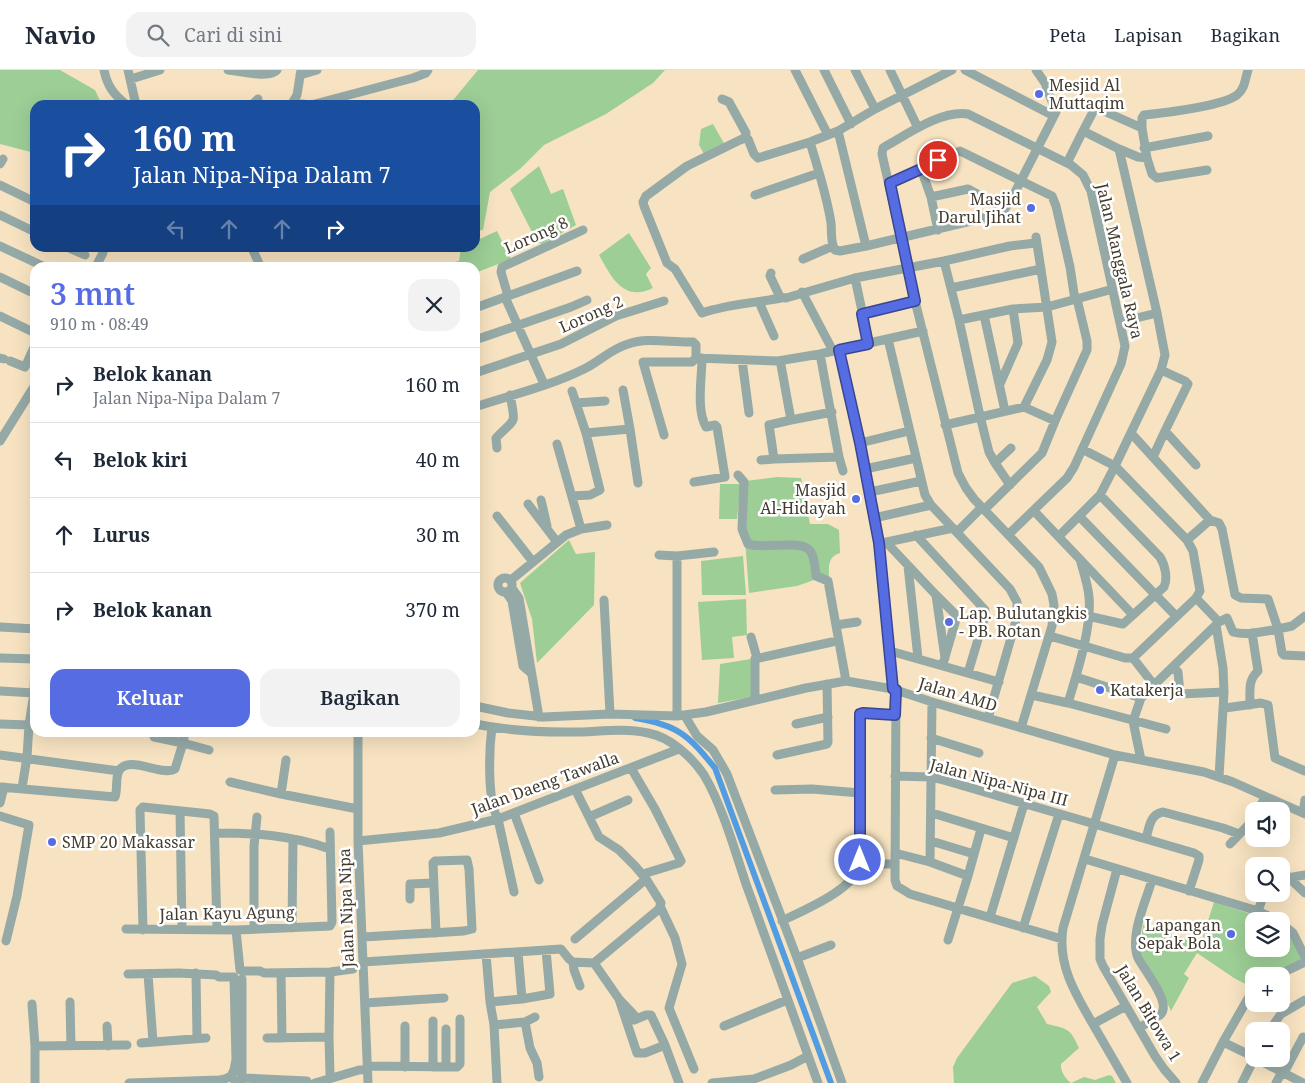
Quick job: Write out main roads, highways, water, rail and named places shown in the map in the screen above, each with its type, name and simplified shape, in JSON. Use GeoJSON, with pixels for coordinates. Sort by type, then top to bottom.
{"type":"FeatureCollection","features":[{"type":"Feature","properties":{"kind":"waterway"},"geometry":{"type":"LineString","coordinates":[[635,718],[662,724],[681,733],[697,747],[715,768],[831,1083]]}},
{"type":"Feature","properties":{"kind":"place","name":"Mesjid Al Muttaqim"},"geometry":{"type":"Point","coordinates":[1039,94]}},
{"type":"Feature","properties":{"kind":"place","name":"Masjid Darul Jihat"},"geometry":{"type":"Point","coordinates":[1031,208]}},
{"type":"Feature","properties":{"kind":"place","name":"Masjid Al-Hidayah"},"geometry":{"type":"Point","coordinates":[856,499]}},
{"type":"Feature","properties":{"kind":"place","name":"Lap. Bulutangkis - PB. Rotan"},"geometry":{"type":"Point","coordinates":[949,622]}},
{"type":"Feature","properties":{"kind":"place","name":"Katakerja"},"geometry":{"type":"Point","coordinates":[1100,690]}},
{"type":"Feature","properties":{"kind":"place","name":"SMP 20 Makassar"},"geometry":{"type":"Point","coordinates":[52,842]}},
{"type":"Feature","properties":{"kind":"place","name":"Lapangan Sepak Bola"},"geometry":{"type":"Point","coordinates":[1231,934]}}]}
